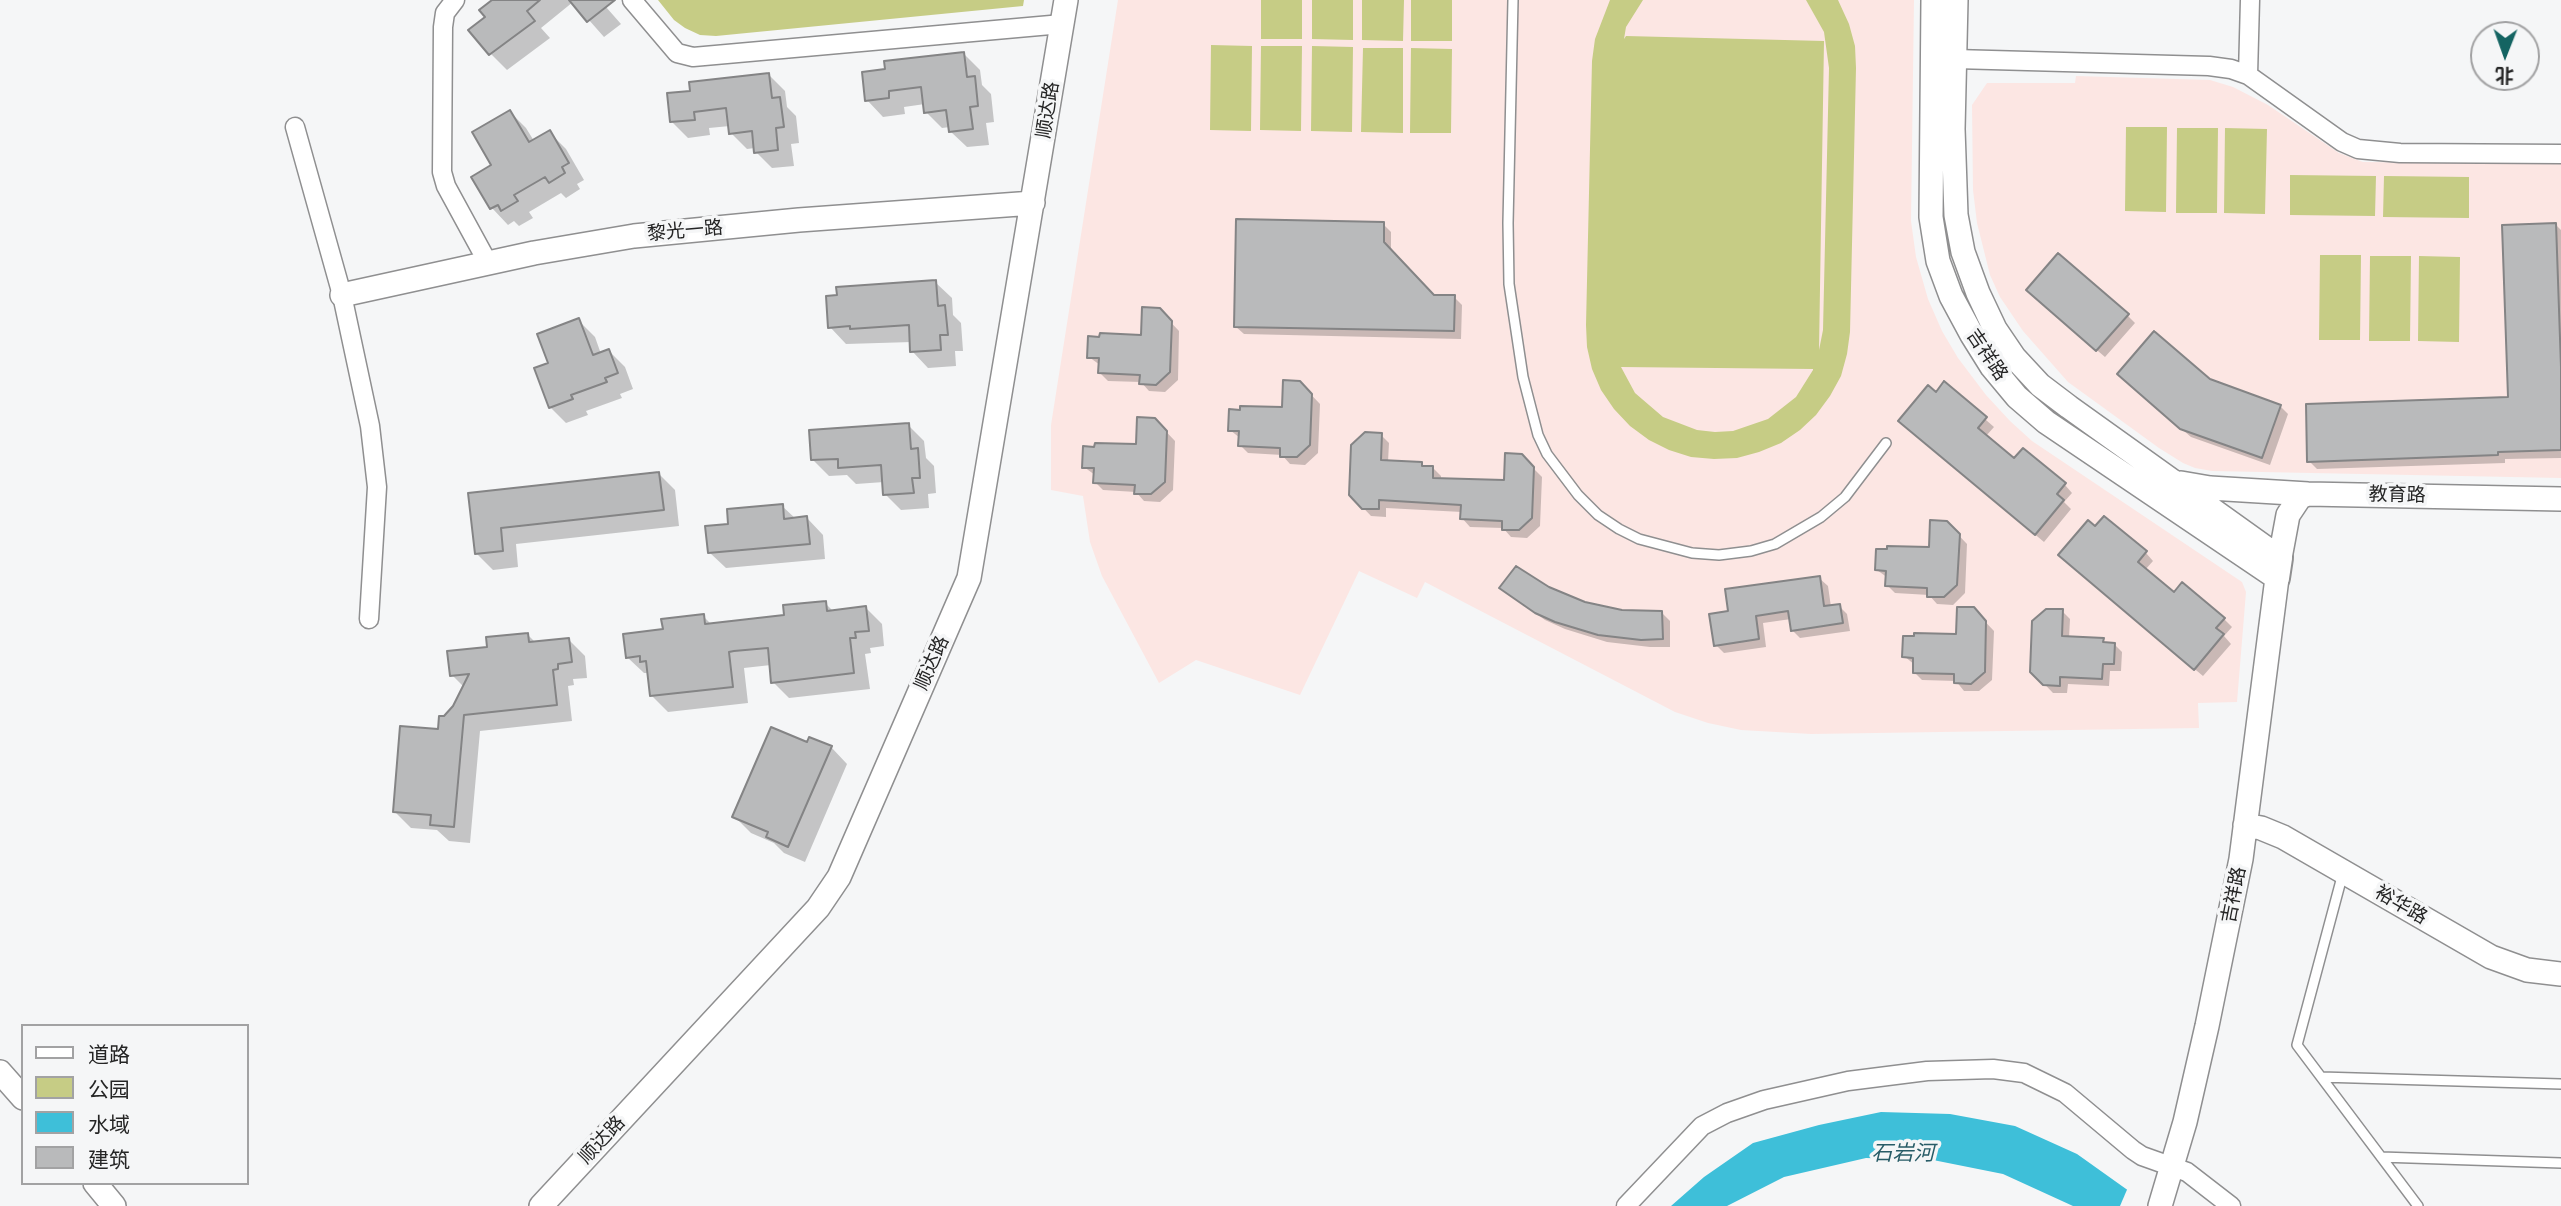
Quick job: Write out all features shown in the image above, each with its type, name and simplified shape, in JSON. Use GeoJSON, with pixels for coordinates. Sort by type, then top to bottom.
{"type":"FeatureCollection","features":[{"type":"Feature","properties":{"kind":"street"},"geometry":{"type":"LineString","coordinates":[[455,0],[445,13],[443,27],[442,172],[446,186],[488,263]]}},
{"type":"Feature","properties":{"kind":"street"},"geometry":{"type":"LineString","coordinates":[[632,0],[677,53],[693,57],[1062,24]]}},
{"type":"Feature","properties":{"kind":"street","name":"顺达路"},"geometry":{"type":"LineString","coordinates":[[541,1206],[818,908],[839,877],[969,578],[1066,0]]}},
{"type":"Feature","properties":{"kind":"street","name":"吉祥路"},"geometry":{"type":"LineString","coordinates":[[1933,0],[1931,217],[1938,261],[1951,296],[1972,335],[1992,367],[2017,397],[2046,422],[2278,568]]}},
{"type":"Feature","properties":{"kind":"street","name":"吉祥路"},"geometry":{"type":"LineString","coordinates":[[1956,0],[1956,215],[1963,252],[1995,328],[2014,357],[2040,385],[2171,481],[2278,568]]}},
{"type":"Feature","properties":{"kind":"street"},"geometry":{"type":"LineString","coordinates":[[2248,75],[2250,0]]}},
{"type":"Feature","properties":{"kind":"street"},"geometry":{"type":"LineString","coordinates":[[1955,59],[2209,66],[2231,69],[2248,75],[2342,142],[2358,149],[2400,153],[2561,154]]}},
{"type":"Feature","properties":{"kind":"street"},"geometry":{"type":"LineString","coordinates":[[295,127],[342,295],[370,426],[377,487],[369,619]]}},
{"type":"Feature","properties":{"kind":"street","name":"黎光一路"},"geometry":{"type":"LineString","coordinates":[[342,295],[488,263],[634,236],[799,220],[1033,203]]}},
{"type":"Feature","properties":{"kind":"street","name":"教育路"},"geometry":{"type":"LineString","coordinates":[[2171,481],[2210,488],[2308,494],[2561,499]]}},
{"type":"Feature","properties":{"kind":"street"},"geometry":{"type":"LineString","coordinates":[[2278,568],[2288,515],[2300,497],[2308,494]]}},
{"type":"Feature","properties":{"kind":"street","name":"吉祥路"},"geometry":{"type":"LineString","coordinates":[[2161,1203],[2174,1166],[2222,959],[2241,859],[2278,568]]}},
{"type":"Feature","properties":{"kind":"street","name":"裕华路"},"geometry":{"type":"LineString","coordinates":[[2245,825],[2273,831],[2491,957],[2527,971],[2561,974]]}},
{"type":"Feature","properties":{"kind":"street"},"geometry":{"type":"LineString","coordinates":[[1626,1206],[1703,1126],[1727,1113],[1764,1100],[1848,1081],[1927,1071],[1993,1069],[2024,1073],[2065,1093],[2142,1156],[2174,1166],[2198,1178],[2231,1206]]}},
{"type":"Feature","properties":{"kind":"street"},"geometry":{"type":"LineString","coordinates":[[0,1072],[21,1096]]}},
{"type":"Feature","properties":{"kind":"street"},"geometry":{"type":"LineString","coordinates":[[97,1185],[114,1206]]}},
{"type":"Feature","properties":{"kind":"lane"},"geometry":{"type":"LineString","coordinates":[[1513,0],[1508,223],[1510,284],[1523,377],[1538,435],[1547,454],[1570,485],[1598,515],[1639,539],[1692,553],[1719,555],[1751,551],[1774,544],[1821,516],[1844,497],[1886,443]]}},
{"type":"Feature","properties":{"kind":"lane"},"geometry":{"type":"LineString","coordinates":[[2343,871],[2297,1045],[2418,1206]]}},
{"type":"Feature","properties":{"kind":"lane"},"geometry":{"type":"LineString","coordinates":[[2320,1077],[2561,1084]]}},
{"type":"Feature","properties":{"kind":"lane"},"geometry":{"type":"LineString","coordinates":[[2381,1157],[2561,1163]]}},
{"type":"Feature","properties":{"kind":"shaded area"},"geometry":{"type":"Polygon","coordinates":[[[1118,0],[1914,0],[1911,221],[1916,257],[1928,299],[1942,331],[1958,358],[1986,395],[2032,441],[2242,582],[2246,592],[2237,702],[2198,703],[2199,728],[1811,734],[1741,730],[1675,712],[1425,582],[1417,598],[1359,571],[1300,695],[1196,660],[1159,683],[1102,576],[1090,542],[1083,496],[1051,490],[1051,425],[1118,0]]]}},
{"type":"Feature","properties":{"kind":"shaded area"},"geometry":{"type":"Polygon","coordinates":[[[2076,76],[2210,80],[2233,87],[2268,105],[2339,153],[2363,162],[2561,164],[2561,478],[2212,471],[2195,468],[2159,448],[2068,382],[2023,331],[2000,297],[1990,275],[1977,223],[1973,190],[1972,105],[1987,83],[2075,83],[2076,76]]]}},
{"type":"Feature","properties":{"kind":"green space"},"geometry":{"type":"Polygon","coordinates":[[[658,0],[1024,0],[1023,6],[716,36],[700,35],[685,28],[674,20],[658,0]]]}},
{"type":"Feature","properties":{"kind":"green space"},"geometry":{"type":"Polygon","coordinates":[[[1261,0],[1302,0],[1302,39],[1261,39],[1261,0]]]}},
{"type":"Feature","properties":{"kind":"green space"},"geometry":{"type":"Polygon","coordinates":[[[1312,0],[1353,0],[1353,40],[1312,39],[1312,0]]]}},
{"type":"Feature","properties":{"kind":"green space"},"geometry":{"type":"Polygon","coordinates":[[[1362,0],[1404,0],[1403,41],[1362,40],[1362,0]]]}},
{"type":"Feature","properties":{"kind":"green space"},"geometry":{"type":"Polygon","coordinates":[[[1411,0],[1452,0],[1452,41],[1411,41],[1411,0]]]}},
{"type":"Feature","properties":{"kind":"green space"},"geometry":{"type":"Polygon","coordinates":[[[1610,0],[1643,0],[1626,27],[1624,39],[1626,36],[1824,41],[1819,350],[1823,330],[1829,68],[1824,32],[1806,0],[1838,0],[1855,46],[1856,68],[1850,332],[1841,376],[1830,396],[1816,415],[1781,443],[1737,458],[1691,457],[1649,440],[1630,426],[1601,390],[1592,369],[1586,325],[1592,61],[1595,39],[1610,0]],[[1621,367],[1635,393],[1663,417],[1697,430],[1715,432],[1733,431],[1768,419],[1796,397],[1813,369],[1621,367]]]}},
{"type":"Feature","properties":{"kind":"green space"},"geometry":{"type":"Polygon","coordinates":[[[1211,45],[1252,46],[1251,131],[1210,130],[1211,45]]]}},
{"type":"Feature","properties":{"kind":"green space"},"geometry":{"type":"Polygon","coordinates":[[[1261,46],[1302,46],[1301,131],[1260,130],[1261,46]]]}},
{"type":"Feature","properties":{"kind":"green space"},"geometry":{"type":"Polygon","coordinates":[[[1312,46],[1353,47],[1352,132],[1311,131],[1312,46]]]}},
{"type":"Feature","properties":{"kind":"green space"},"geometry":{"type":"Polygon","coordinates":[[[1363,48],[1403,48],[1403,133],[1361,132],[1363,48]]]}},
{"type":"Feature","properties":{"kind":"green space"},"geometry":{"type":"Polygon","coordinates":[[[1411,48],[1452,49],[1451,133],[1410,133],[1411,48]]]}},
{"type":"Feature","properties":{"kind":"green space"},"geometry":{"type":"Polygon","coordinates":[[[2126,127],[2167,127],[2166,212],[2125,211],[2126,127]]]}},
{"type":"Feature","properties":{"kind":"green space"},"geometry":{"type":"Polygon","coordinates":[[[2177,128],[2218,128],[2217,213],[2176,213],[2177,128]]]}},
{"type":"Feature","properties":{"kind":"green space"},"geometry":{"type":"Polygon","coordinates":[[[2225,128],[2267,129],[2265,214],[2224,213],[2225,128]]]}},
{"type":"Feature","properties":{"kind":"green space"},"geometry":{"type":"Polygon","coordinates":[[[2290,175],[2376,176],[2375,216],[2290,215],[2290,175]]]}},
{"type":"Feature","properties":{"kind":"green space"},"geometry":{"type":"Polygon","coordinates":[[[2384,176],[2469,177],[2469,218],[2383,217],[2384,176]]]}},
{"type":"Feature","properties":{"kind":"green space"},"geometry":{"type":"Polygon","coordinates":[[[2320,255],[2361,255],[2360,340],[2319,340],[2320,255]]]}},
{"type":"Feature","properties":{"kind":"green space"},"geometry":{"type":"Polygon","coordinates":[[[2370,256],[2411,256],[2410,341],[2369,341],[2370,256]]]}},
{"type":"Feature","properties":{"kind":"green space"},"geometry":{"type":"Polygon","coordinates":[[[2419,256],[2460,257],[2459,342],[2418,341],[2419,256]]]}},
{"type":"Feature","properties":{"kind":"water","name":"石岩河"},"geometry":{"type":"Polygon","coordinates":[[[1881,1112],[1950,1114],[2015,1126],[2077,1154],[2150,1206],[2073,1206],[2003,1174],[1933,1160],[1866,1158],[1784,1177],[1727,1206],[1671,1206],[1704,1177],[1753,1143],[1881,1112]]]}},
{"type":"Feature","properties":{"kind":"pier"},"geometry":{"type":"Polygon","coordinates":[[[2129,1185],[2153,1203],[2154,1206],[2120,1206],[2129,1185]]]}},
{"type":"Feature","properties":{"kind":"building"},"geometry":{"type":"Polygon","coordinates":[[[492,0],[540,0],[527,11],[535,21],[489,55],[468,30],[485,17],[479,10],[492,0]]]}},
{"type":"Feature","properties":{"kind":"building"},"geometry":{"type":"Polygon","coordinates":[[[569,0],[615,0],[587,22],[569,0]]]}},
{"type":"Feature","properties":{"kind":"building"},"geometry":{"type":"Polygon","coordinates":[[[964,52],[967,77],[975,76],[978,106],[970,107],[973,129],[949,132],[946,110],[924,113],[921,87],[889,91],[889,98],[865,101],[862,72],[885,69],[884,61],[964,52]]]}},
{"type":"Feature","properties":{"kind":"building"},"geometry":{"type":"Polygon","coordinates":[[[769,73],[772,98],[780,97],[784,127],[776,128],[778,150],[754,153],[752,131],[729,134],[726,108],[694,112],[695,120],[670,122],[667,93],[690,91],[689,82],[769,73]]]}},
{"type":"Feature","properties":{"kind":"building"},"geometry":{"type":"Polygon","coordinates":[[[510,110],[529,142],[550,130],[569,163],[562,167],[565,173],[549,183],[545,177],[514,195],[518,201],[501,211],[498,205],[490,209],[471,177],[491,165],[472,132],[510,110]]]}},
{"type":"Feature","properties":{"kind":"building"},"geometry":{"type":"Polygon","coordinates":[[[1236,219],[1384,222],[1384,242],[1434,295],[1455,295],[1454,331],[1234,327],[1236,219]]]}},
{"type":"Feature","properties":{"kind":"building"},"geometry":{"type":"Polygon","coordinates":[[[2556,223],[2561,450],[2307,462],[2306,404],[2508,397],[2502,225],[2556,223]]]}},
{"type":"Feature","properties":{"kind":"building"},"geometry":{"type":"Polygon","coordinates":[[[2058,253],[2129,314],[2096,351],[2026,290],[2058,253]]]}},
{"type":"Feature","properties":{"kind":"building"},"geometry":{"type":"Polygon","coordinates":[[[936,280],[938,306],[945,305],[948,335],[940,335],[941,350],[910,352],[909,325],[828,328],[826,296],[837,295],[836,287],[936,280]]]}},
{"type":"Feature","properties":{"kind":"building"},"geometry":{"type":"Polygon","coordinates":[[[1142,307],[1160,308],[1172,321],[1170,372],[1156,385],[1139,384],[1140,375],[1098,373],[1099,358],[1087,358],[1088,336],[1099,337],[1100,333],[1141,335],[1142,307]]]}},
{"type":"Feature","properties":{"kind":"building"},"geometry":{"type":"Polygon","coordinates":[[[579,318],[593,355],[609,349],[618,373],[605,378],[607,382],[571,395],[573,399],[549,408],[534,368],[548,363],[537,334],[579,318]]]}},
{"type":"Feature","properties":{"kind":"building"},"geometry":{"type":"Polygon","coordinates":[[[2154,331],[2210,379],[2281,405],[2262,458],[2180,429],[2117,374],[2154,331]]]}},
{"type":"Feature","properties":{"kind":"building"},"geometry":{"type":"Polygon","coordinates":[[[1283,380],[1300,381],[1312,394],[1310,445],[1297,457],[1280,457],[1280,448],[1238,446],[1239,431],[1228,431],[1229,409],[1240,410],[1240,406],[1282,407],[1283,380]]]}},
{"type":"Feature","properties":{"kind":"building"},"geometry":{"type":"Polygon","coordinates":[[[1944,381],[1987,417],[1978,428],[2014,458],[2023,448],[2066,483],[2057,494],[2064,500],[2035,535],[1898,421],[1928,385],[1936,392],[1944,381]]]}},
{"type":"Feature","properties":{"kind":"building"},"geometry":{"type":"Polygon","coordinates":[[[1137,417],[1155,418],[1167,431],[1165,482],[1151,494],[1134,494],[1135,485],[1093,483],[1094,468],[1082,468],[1083,446],[1094,447],[1095,443],[1136,444],[1137,417]]]}},
{"type":"Feature","properties":{"kind":"building"},"geometry":{"type":"Polygon","coordinates":[[[909,423],[911,449],[918,448],[920,478],[912,478],[914,493],[883,495],[881,465],[838,468],[838,459],[811,460],[809,430],[909,423]]]}},
{"type":"Feature","properties":{"kind":"building"},"geometry":{"type":"Polygon","coordinates":[[[1365,432],[1382,433],[1381,460],[1422,462],[1422,466],[1433,466],[1433,478],[1504,480],[1505,453],[1522,454],[1534,467],[1532,518],[1519,530],[1502,530],[1502,521],[1460,519],[1461,505],[1379,500],[1379,509],[1362,509],[1349,495],[1351,445],[1365,432]]]}},
{"type":"Feature","properties":{"kind":"building"},"geometry":{"type":"Polygon","coordinates":[[[659,472],[664,510],[501,528],[503,551],[475,554],[468,493],[659,472]]]}},
{"type":"Feature","properties":{"kind":"building"},"geometry":{"type":"Polygon","coordinates":[[[783,504],[784,519],[807,516],[810,544],[708,553],[705,526],[728,524],[727,509],[783,504]]]}},
{"type":"Feature","properties":{"kind":"building"},"geometry":{"type":"Polygon","coordinates":[[[2104,516],[2147,551],[2138,562],[2174,592],[2182,582],[2225,618],[2216,628],[2224,634],[2194,670],[2058,555],[2088,520],[2095,526],[2104,516]]]}},
{"type":"Feature","properties":{"kind":"building"},"geometry":{"type":"Polygon","coordinates":[[[1930,520],[1947,521],[1960,534],[1957,585],[1944,597],[1927,597],[1927,588],[1885,586],[1886,571],[1875,570],[1876,549],[1887,549],[1887,546],[1929,547],[1930,520]]]}},
{"type":"Feature","properties":{"kind":"building"},"geometry":{"type":"Polygon","coordinates":[[[1516,566],[1549,587],[1585,602],[1622,610],[1662,611],[1663,639],[1641,640],[1598,635],[1535,613],[1499,588],[1516,566]]]}},
{"type":"Feature","properties":{"kind":"building"},"geometry":{"type":"Polygon","coordinates":[[[1820,576],[1824,606],[1840,604],[1843,623],[1791,631],[1788,611],[1756,616],[1759,639],[1714,646],[1709,614],[1728,611],[1725,589],[1820,576]]]}},
{"type":"Feature","properties":{"kind":"building"},"geometry":{"type":"Polygon","coordinates":[[[826,601],[827,611],[866,606],[869,631],[855,632],[856,638],[850,638],[854,673],[771,683],[768,648],[734,651],[729,652],[733,687],[650,696],[646,661],[640,662],[640,656],[626,658],[623,634],[663,629],[661,619],[704,614],[705,624],[784,615],[783,605],[826,601]]]}},
{"type":"Feature","properties":{"kind":"building"},"geometry":{"type":"Polygon","coordinates":[[[1957,607],[1974,607],[1986,621],[1985,672],[1971,684],[1954,683],[1954,674],[1913,673],[1913,658],[1902,657],[1903,636],[1914,636],[1914,633],[1956,634],[1957,607]]]}},
{"type":"Feature","properties":{"kind":"building"},"geometry":{"type":"Polygon","coordinates":[[[2046,609],[2063,609],[2062,636],[2104,638],[2103,642],[2115,643],[2114,664],[2103,664],[2102,679],[2060,677],[2060,686],[2043,685],[2030,672],[2032,621],[2046,609]]]}},
{"type":"Feature","properties":{"kind":"building"},"geometry":{"type":"Polygon","coordinates":[[[528,633],[529,642],[569,638],[572,662],[558,664],[558,669],[553,670],[557,705],[464,715],[454,827],[430,825],[431,815],[393,812],[400,726],[438,729],[439,716],[444,716],[453,706],[469,674],[450,676],[447,651],[487,647],[486,637],[528,633]]]}},
{"type":"Feature","properties":{"kind":"building"},"geometry":{"type":"Polygon","coordinates":[[[771,727],[807,742],[809,737],[832,746],[788,847],[766,837],[768,832],[732,817],[771,727]]]}}]}
